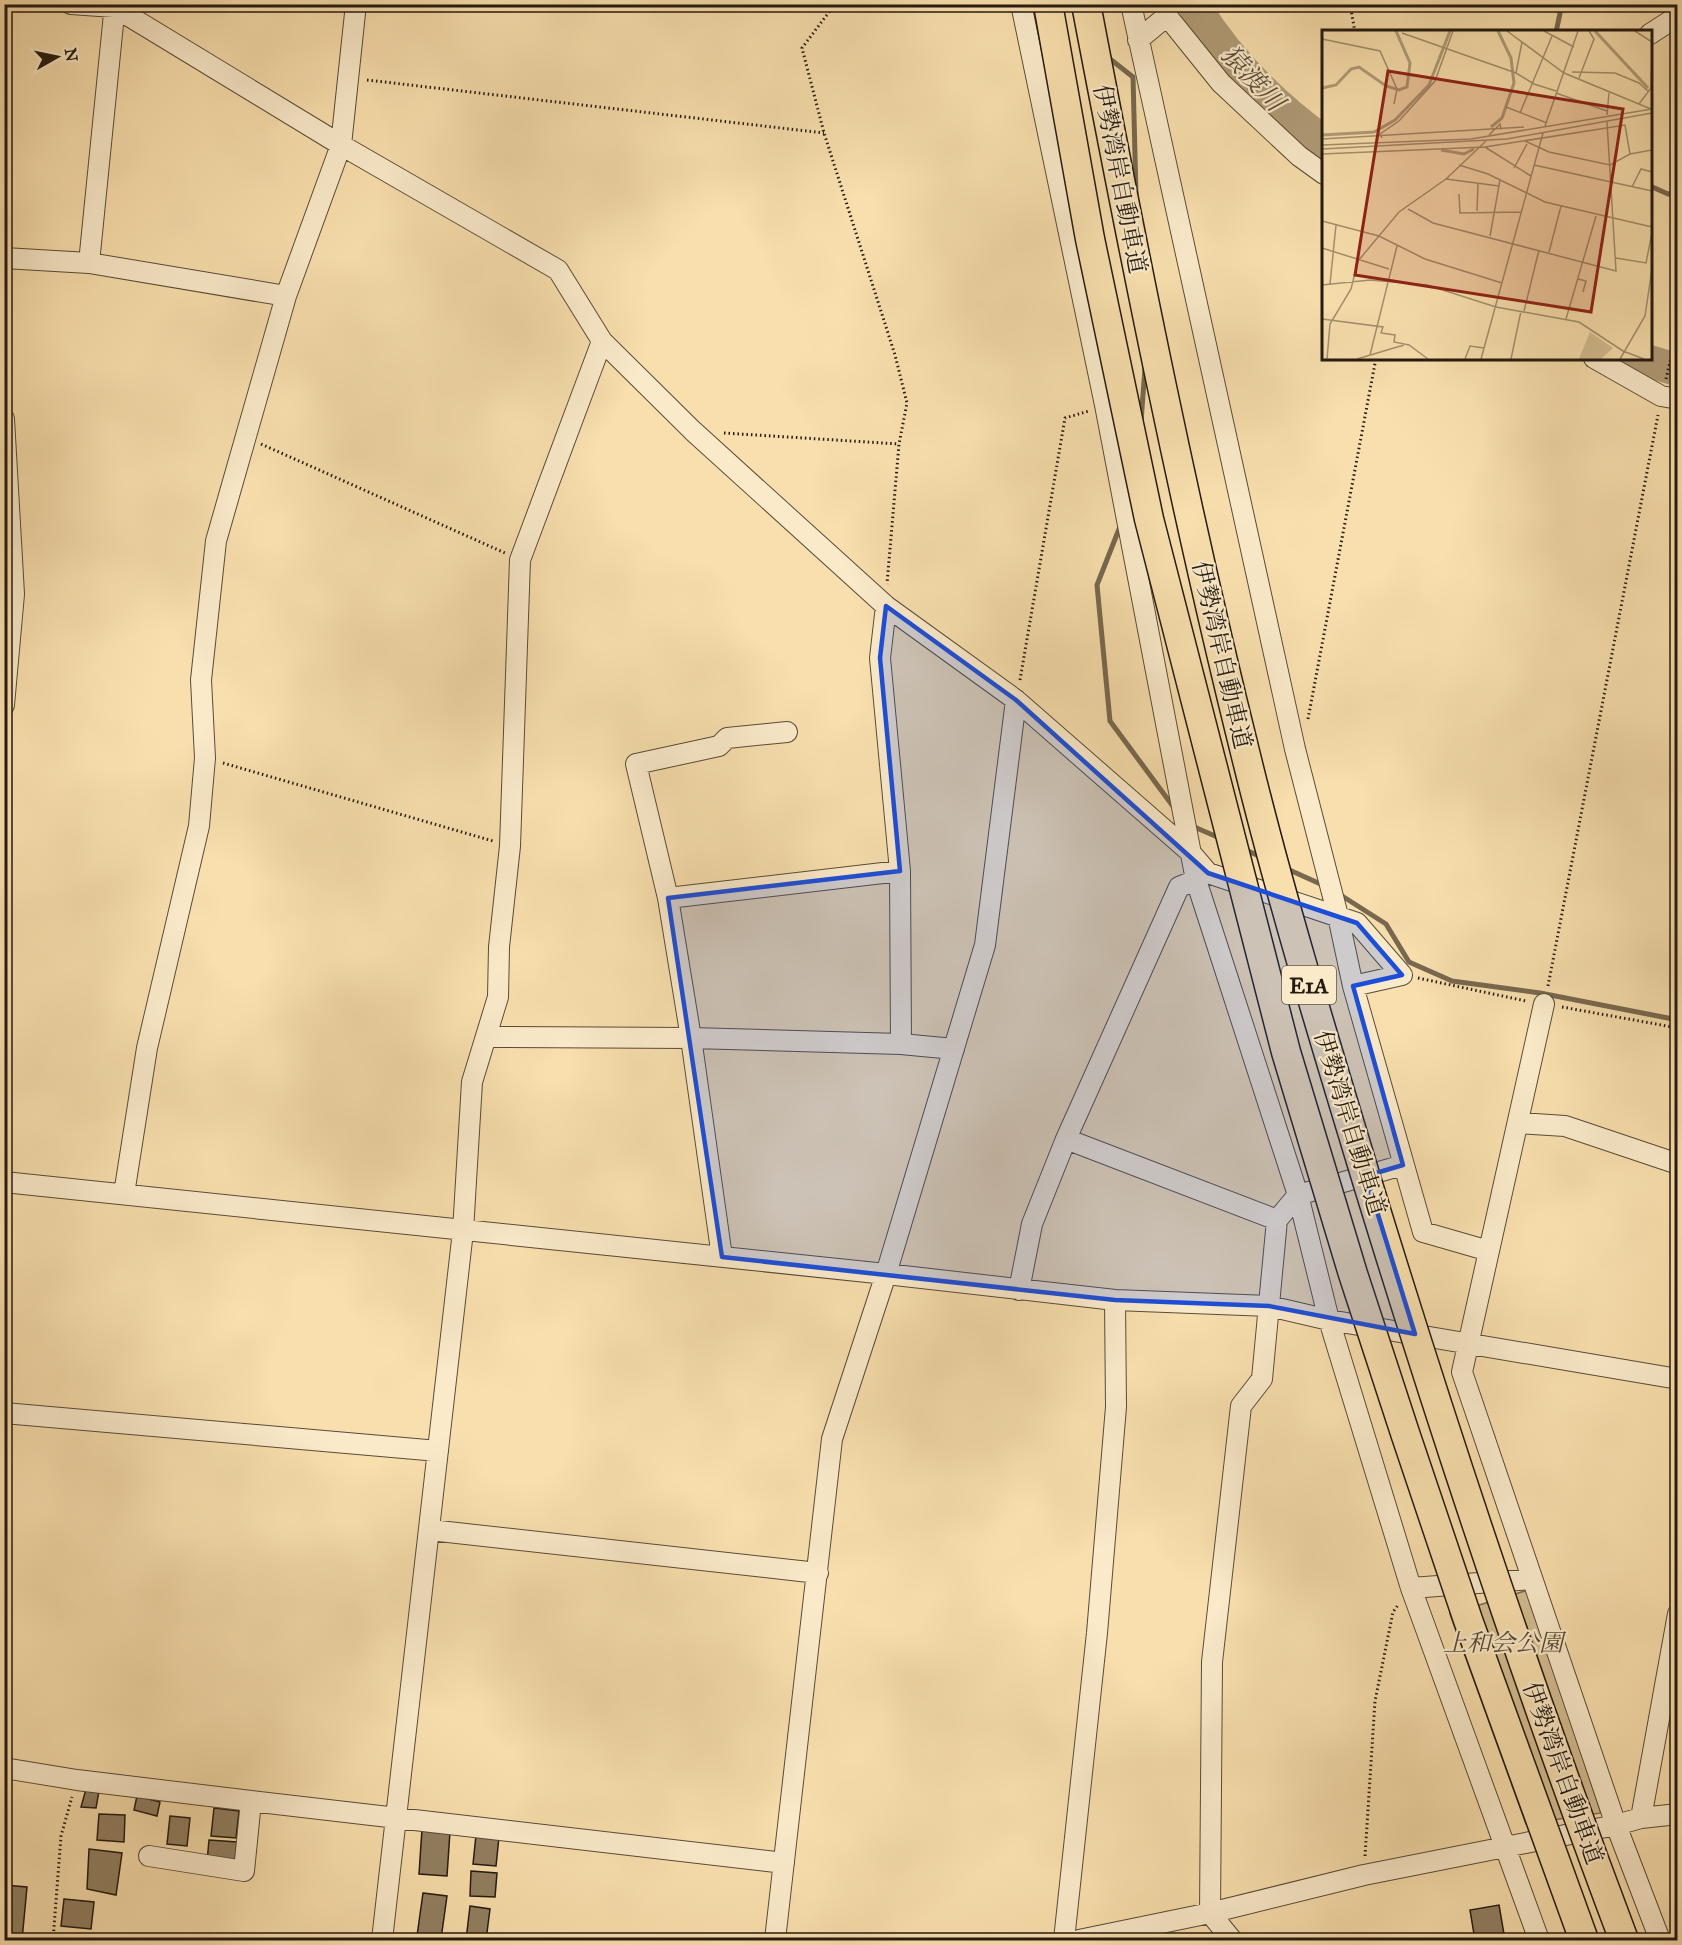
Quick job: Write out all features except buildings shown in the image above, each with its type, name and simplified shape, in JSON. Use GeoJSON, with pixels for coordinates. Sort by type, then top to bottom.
{"type":"FeatureCollection","features":[{"type":"Feature","properties":{"kind":"highway","name":"伊勢湾岸自動車道"},"geometry":{"type":"LineString","coordinates":[[1048,4],[1090,239],[1149,519],[1286,1052],[1353,1274],[1405,1433],[1468,1620],[1584,1941]]}},
{"type":"Feature","properties":{"kind":"highway","name":"伊勢湾岸自動車道"},"geometry":{"type":"LineString","coordinates":[[1086,4],[1129,231],[1187,511],[1247,761],[1324,1039],[1441,1419],[1568,1792],[1624,1941]]}},
{"type":"Feature","properties":{"kind":"street"},"geometry":{"type":"LineString","coordinates":[[71,4],[115,6],[341,145],[558,270],[602,340],[693,431],[886,606],[1016,700],[1190,852],[1208,873],[1357,923],[1402,975],[1353,986]]}},
{"type":"Feature","properties":{"kind":"street"},"geometry":{"type":"LineString","coordinates":[[124,1194],[147,1048],[199,826],[205,758],[201,680],[216,541],[286,296],[341,145],[356,4]]}},
{"type":"Feature","properties":{"kind":"street"},"geometry":{"type":"LineString","coordinates":[[1021,4],[1105,405],[1196,880],[1298,1195],[1329,1320],[1411,1588],[1539,1941]]}},
{"type":"Feature","properties":{"kind":"street"},"geometry":{"type":"LineString","coordinates":[[1131,4],[1295,749],[1338,916],[1353,986],[1403,1165],[1423,1232],[1489,1251]]}},
{"type":"Feature","properties":{"kind":"street"},"geometry":{"type":"LineString","coordinates":[[89,263],[115,6]]}},
{"type":"Feature","properties":{"kind":"street"},"geometry":{"type":"LineString","coordinates":[[1138,40],[1167,16],[1221,83],[1299,156],[1322,173]]}},
{"type":"Feature","properties":{"kind":"street"},"geometry":{"type":"LineString","coordinates":[[1652,33],[1677,16]]}},
{"type":"Feature","properties":{"kind":"street"},"geometry":{"type":"LineString","coordinates":[[4,258],[89,263],[286,296]]}},
{"type":"Feature","properties":{"kind":"street"},"geometry":{"type":"LineString","coordinates":[[382,1941],[463,1231],[472,1082],[498,997],[500,948],[510,846],[520,560],[602,340]]}},
{"type":"Feature","properties":{"kind":"street"},"geometry":{"type":"LineString","coordinates":[[1598,360],[1668,395]]}},
{"type":"Feature","properties":{"kind":"street"},"geometry":{"type":"LineString","coordinates":[[4,419],[14,594],[4,705]]}},
{"type":"Feature","properties":{"kind":"street"},"geometry":{"type":"LineString","coordinates":[[886,606],[880,658],[900,871],[901,1044]]}},
{"type":"Feature","properties":{"kind":"street"},"geometry":{"type":"LineString","coordinates":[[775,1941],[832,1438],[886,1274],[985,945],[1016,700]]}},
{"type":"Feature","properties":{"kind":"street"},"geometry":{"type":"LineString","coordinates":[[722,1257],[691,1038],[668,898],[636,764],[719,746],[727,738],[787,732]]}},
{"type":"Feature","properties":{"kind":"street"},"geometry":{"type":"LineString","coordinates":[[668,898],[900,871]]}},
{"type":"Feature","properties":{"kind":"street"},"geometry":{"type":"LineString","coordinates":[[1019,1290],[1032,1224],[1066,1139],[1179,887],[1196,880]]}},
{"type":"Feature","properties":{"kind":"street"},"geometry":{"type":"LineString","coordinates":[[1545,1004],[1462,1372],[1616,1825],[1660,1941]]}},
{"type":"Feature","properties":{"kind":"street"},"geometry":{"type":"LineString","coordinates":[[487,1037],[691,1038],[901,1044],[954,1049]]}},
{"type":"Feature","properties":{"kind":"street"},"geometry":{"type":"LineString","coordinates":[[1518,1123],[1565,1126],[1677,1164]]}},
{"type":"Feature","properties":{"kind":"street"},"geometry":{"type":"LineString","coordinates":[[1066,1139],[1277,1220]]}},
{"type":"Feature","properties":{"kind":"street"},"geometry":{"type":"LineString","coordinates":[[1232,1941],[1210,1913],[1212,1662],[1241,1406],[1262,1379],[1277,1220],[1298,1195],[1403,1165]]}},
{"type":"Feature","properties":{"kind":"street"},"geometry":{"type":"LineString","coordinates":[[4,1182],[1115,1300],[1269,1306],[1329,1320],[1677,1379]]}},
{"type":"Feature","properties":{"kind":"street"},"geometry":{"type":"LineString","coordinates":[[1064,1941],[1097,1633],[1116,1407],[1115,1300]]}},
{"type":"Feature","properties":{"kind":"street"},"geometry":{"type":"LineString","coordinates":[[4,1413],[438,1451]]}},
{"type":"Feature","properties":{"kind":"street"},"geometry":{"type":"LineString","coordinates":[[430,1530],[818,1574]]}},
{"type":"Feature","properties":{"kind":"street"},"geometry":{"type":"LineString","coordinates":[[1411,1588],[1532,1579]]}},
{"type":"Feature","properties":{"kind":"street"},"geometry":{"type":"LineString","coordinates":[[1641,1818],[1677,1614]]}},
{"type":"Feature","properties":{"kind":"street"},"geometry":{"type":"LineString","coordinates":[[4,1768],[77,1780],[784,1863]]}},
{"type":"Feature","properties":{"kind":"street"},"geometry":{"type":"LineString","coordinates":[[149,1856],[244,1871],[251,1801]]}},
{"type":"Feature","properties":{"kind":"street"},"geometry":{"type":"LineString","coordinates":[[1079,1941],[1210,1913],[1364,1875],[1616,1825],[1641,1818],[1677,1814]]}},
{"type":"Feature","properties":{"kind":"path"},"geometry":{"type":"LineString","coordinates":[[835,4],[802,48],[824,133],[895,355],[907,403],[899,444],[886,606]]}},
{"type":"Feature","properties":{"kind":"path"},"geometry":{"type":"LineString","coordinates":[[1350,4],[1355,30]]}},
{"type":"Feature","properties":{"kind":"path"},"geometry":{"type":"LineString","coordinates":[[348,77],[824,133]]}},
{"type":"Feature","properties":{"kind":"path"},"geometry":{"type":"LineString","coordinates":[[1545,1004],[1668,395],[1671,356],[1677,328]]}},
{"type":"Feature","properties":{"kind":"path"},"geometry":{"type":"LineString","coordinates":[[1295,749],[1302,751],[1376,360]]}},
{"type":"Feature","properties":{"kind":"path"},"geometry":{"type":"LineString","coordinates":[[1016,700],[1065,418],[1105,405]]}},
{"type":"Feature","properties":{"kind":"path"},"geometry":{"type":"LineString","coordinates":[[693,431],[899,444]]}},
{"type":"Feature","properties":{"kind":"path"},"geometry":{"type":"LineString","coordinates":[[247,438],[520,560]]}},
{"type":"Feature","properties":{"kind":"path"},"geometry":{"type":"LineString","coordinates":[[205,758],[510,846]]}},
{"type":"Feature","properties":{"kind":"path"},"geometry":{"type":"LineString","coordinates":[[1364,1875],[1375,1701],[1393,1611],[1411,1588]]}},
{"type":"Feature","properties":{"kind":"path"},"geometry":{"type":"LineString","coordinates":[[53,1941],[61,1836],[77,1780]]}},
{"type":"Feature","properties":{"kind":"highlighted area"},"geometry":{"type":"Polygon","coordinates":[[[886,606],[1016,700],[1208,873],[1357,923],[1402,975],[1353,986],[1403,1165],[1366,1176],[1415,1334],[1269,1306],[1115,1300],[722,1257],[668,898],[900,871],[880,658],[886,606]]]}},
{"type":"Feature","properties":{"kind":"green space","name":"上和会公園"},"geometry":{"type":"Polygon","coordinates":[[[1528,1590],[1601,1813],[1526,1824],[1450,1614],[1528,1590]]]}},
{"type":"Feature","properties":{"kind":"waterway","name":"猿渡川"},"geometry":{"type":"LineString","coordinates":[[1193,4],[1220,44],[1251,80],[1322,140]]}},
{"type":"Feature","properties":{"kind":"waterway"},"geometry":{"type":"LineString","coordinates":[[1556,30],[1562,4]]}},
{"type":"Feature","properties":{"kind":"waterway"},"geometry":{"type":"LineString","coordinates":[[1105,55],[1133,77],[1136,194]]}},
{"type":"Feature","properties":{"kind":"waterway"},"geometry":{"type":"LineString","coordinates":[[1652,187],[1668,194],[1678,192]]}},
{"type":"Feature","properties":{"kind":"waterway","name":"猿渡川"},"geometry":{"type":"LineString","coordinates":[[1645,360],[1678,370]]}},
{"type":"Feature","properties":{"kind":"waterway"},"geometry":{"type":"LineString","coordinates":[[1141,422],[1145,368]]}},
{"type":"Feature","properties":{"kind":"waterway"},"geometry":{"type":"LineString","coordinates":[[1121,524],[1097,585],[1110,721],[1175,809]]}},
{"type":"Feature","properties":{"kind":"waterway"},"geometry":{"type":"LineString","coordinates":[[1192,826],[1222,839]]}},
{"type":"Feature","properties":{"kind":"waterway"},"geometry":{"type":"LineString","coordinates":[[1244,849],[1263,858]]}},
{"type":"Feature","properties":{"kind":"waterway"},"geometry":{"type":"LineString","coordinates":[[1285,868],[1325,886]]}},
{"type":"Feature","properties":{"kind":"waterway"},"geometry":{"type":"LineString","coordinates":[[1339,894],[1386,924],[1409,962],[1452,981],[1540,993],[1678,1020]]}}]}
